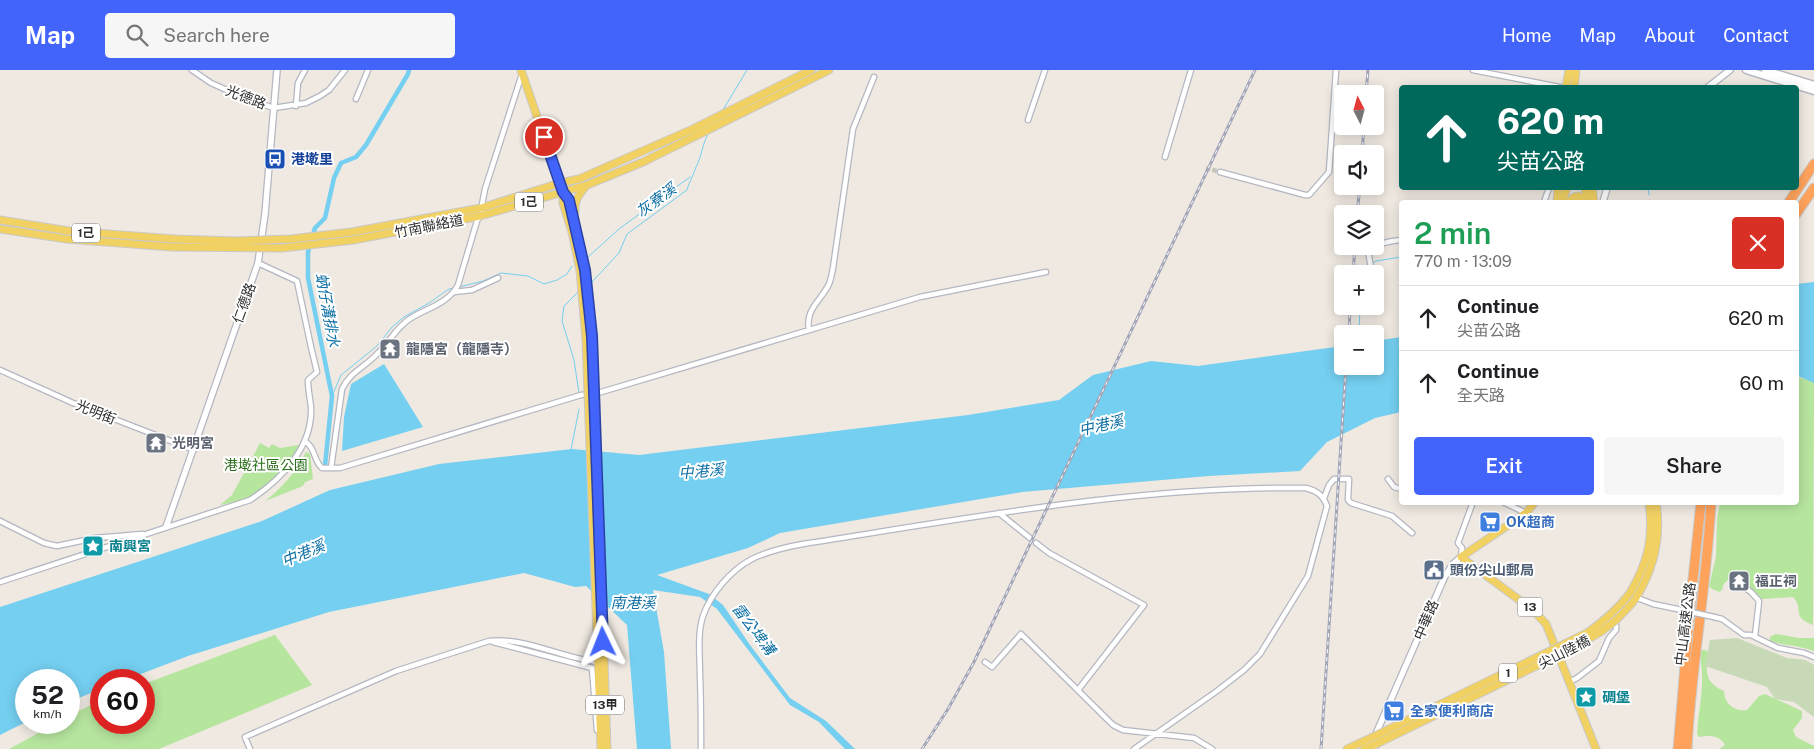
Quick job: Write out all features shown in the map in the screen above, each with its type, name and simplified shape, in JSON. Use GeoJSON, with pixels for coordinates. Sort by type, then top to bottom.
{"type":"FeatureCollection","features":[{"type":"Feature","properties":{"kind":"highway"},"geometry":{"type":"LineString","coordinates":[[1799,186],[1814,164]]}},
{"type":"Feature","properties":{"kind":"highway"},"geometry":{"type":"LineString","coordinates":[[1799,210],[1814,188]]}},
{"type":"Feature","properties":{"kind":"highway","name":"中山高速公路"},"geometry":{"type":"LineString","coordinates":[[1678,749],[1701,505]]}},
{"type":"Feature","properties":{"kind":"highway","name":"中山高速公路"},"geometry":{"type":"LineString","coordinates":[[1687,749],[1690,698],[1708,552],[1711,505]]}},
{"type":"Feature","properties":{"kind":"main road","name":"竹南聯絡道"},"geometry":{"type":"LineString","coordinates":[[0,229],[85,241],[172,247],[282,248],[480,216],[587,186],[643,162],[696,136],[811,70]]}},
{"type":"Feature","properties":{"kind":"main road","name":"竹南聯絡道"},"geometry":{"type":"LineString","coordinates":[[1,219],[69,231],[174,239],[236,241],[352,236],[481,208],[560,183],[579,179],[829,70]]}},
{"type":"Feature","properties":{"kind":"main road"},"geometry":{"type":"LineString","coordinates":[[1566,85],[1568,70]]}},
{"type":"Feature","properties":{"kind":"main road"},"geometry":{"type":"LineString","coordinates":[[1574,85],[1576,70]]}},
{"type":"Feature","properties":{"kind":"main road"},"geometry":{"type":"LineString","coordinates":[[1746,70],[1792,85]]}},
{"type":"Feature","properties":{"kind":"main road"},"geometry":{"type":"LineString","coordinates":[[1765,70],[1814,85]]}},
{"type":"Feature","properties":{"kind":"main road","name":"13甲"},"geometry":{"type":"LineString","coordinates":[[523,71],[563,192],[563,203],[574,231],[580,270],[586,340],[600,749]]}},
{"type":"Feature","properties":{"kind":"main road"},"geometry":{"type":"LineString","coordinates":[[1799,87],[1814,92]]}},
{"type":"Feature","properties":{"kind":"main road"},"geometry":{"type":"LineString","coordinates":[[574,231],[574,204],[579,194],[587,186]]}},
{"type":"Feature","properties":{"kind":"main road"},"geometry":{"type":"LineString","coordinates":[[1571,200],[1579,196],[1588,200]]}},
{"type":"Feature","properties":{"kind":"main road","name":"中華路"},"geometry":{"type":"LineString","coordinates":[[1461,557],[1526,513],[1533,505]]}},
{"type":"Feature","properties":{"kind":"main road","name":"1"},"geometry":{"type":"LineString","coordinates":[[1633,595],[1649,550],[1652,524],[1649,505]]}},
{"type":"Feature","properties":{"kind":"main road","name":"1"},"geometry":{"type":"LineString","coordinates":[[1633,595],[1646,578],[1654,556],[1658,533],[1656,505]]}},
{"type":"Feature","properties":{"kind":"main road","name":"13"},"geometry":{"type":"LineString","coordinates":[[1461,557],[1539,615],[1546,624],[1596,749]]}},
{"type":"Feature","properties":{"kind":"main road","name":"尖山陸橋"},"geometry":{"type":"LineString","coordinates":[[1374,747],[1602,632],[1616,620],[1633,595]]}},
{"type":"Feature","properties":{"kind":"main road","name":"尖山陸橋"},"geometry":{"type":"LineString","coordinates":[[1375,736],[1480,687],[1587,633],[1605,621],[1633,595]]}},
{"type":"Feature","properties":{"kind":"main road","name":"13甲"},"geometry":{"type":"LineString","coordinates":[[598,664],[607,749]]}},
{"type":"Feature","properties":{"kind":"main road","name":"1"},"geometry":{"type":"LineString","coordinates":[[1347,749],[1375,736]]}},
{"type":"Feature","properties":{"kind":"main road","name":"1"},"geometry":{"type":"LineString","coordinates":[[1364,749],[1374,747]]}},
{"type":"Feature","properties":{"kind":"street","name":"光德路"},"geometry":{"type":"LineString","coordinates":[[192,70],[211,83],[249,100],[274,108]]}},
{"type":"Feature","properties":{"kind":"street","name":"仁德路"},"geometry":{"type":"LineString","coordinates":[[166,527],[258,264],[265,214],[277,70]]}},
{"type":"Feature","properties":{"kind":"street"},"geometry":{"type":"LineString","coordinates":[[296,106],[298,83],[305,70]]}},
{"type":"Feature","properties":{"kind":"street"},"geometry":{"type":"LineString","coordinates":[[274,108],[306,103],[329,90],[345,70]]}},
{"type":"Feature","properties":{"kind":"street"},"geometry":{"type":"LineString","coordinates":[[356,99],[368,70]]}},
{"type":"Feature","properties":{"kind":"street"},"geometry":{"type":"LineString","coordinates":[[1028,120],[1045,70]]}},
{"type":"Feature","properties":{"kind":"street"},"geometry":{"type":"LineString","coordinates":[[1165,157],[1191,70]]}},
{"type":"Feature","properties":{"kind":"street"},"geometry":{"type":"LineString","coordinates":[[1220,172],[1305,196],[1309,195],[1328,175],[1336,70]]}},
{"type":"Feature","properties":{"kind":"street"},"geometry":{"type":"LineString","coordinates":[[1473,70],[1550,85]]}},
{"type":"Feature","properties":{"kind":"street"},"geometry":{"type":"LineString","coordinates":[[1711,85],[1730,70]]}},
{"type":"Feature","properties":{"kind":"street"},"geometry":{"type":"LineString","coordinates":[[330,469],[342,389],[351,374],[379,353],[397,328],[434,307],[456,289],[476,221],[480,216],[485,189],[523,71]]}},
{"type":"Feature","properties":{"kind":"street"},"geometry":{"type":"LineString","coordinates":[[809,330],[808,323],[811,308],[829,284],[854,129],[874,77]]}},
{"type":"Feature","properties":{"kind":"street"},"geometry":{"type":"LineString","coordinates":[[1370,265],[1368,251],[1388,242],[1399,240]]}},
{"type":"Feature","properties":{"kind":"street"},"geometry":{"type":"LineString","coordinates":[[0,582],[250,500],[263,492],[285,470],[306,442],[311,407],[308,380],[317,372],[297,281],[258,264]]}},
{"type":"Feature","properties":{"kind":"street"},"geometry":{"type":"LineString","coordinates":[[306,442],[314,450],[314,457],[322,468],[340,468],[579,396],[598,394],[942,292],[1046,272]]}},
{"type":"Feature","properties":{"kind":"street"},"geometry":{"type":"LineString","coordinates":[[456,289],[472,290],[498,278]]}},
{"type":"Feature","properties":{"kind":"street"},"geometry":{"type":"LineString","coordinates":[[348,366],[351,374]]}},
{"type":"Feature","properties":{"kind":"street","name":"光明街"},"geometry":{"type":"LineString","coordinates":[[0,370],[73,403],[194,450]]}},
{"type":"Feature","properties":{"kind":"street"},"geometry":{"type":"LineString","coordinates":[[1324,498],[1329,485],[1334,479],[1349,479],[1348,500],[1392,516],[1412,533]]}},
{"type":"Feature","properties":{"kind":"street"},"geometry":{"type":"LineString","coordinates":[[1388,479],[1394,487],[1399,488]]}},
{"type":"Feature","properties":{"kind":"street"},"geometry":{"type":"LineString","coordinates":[[701,749],[700,629],[715,593],[735,570],[765,553],[782,548],[1068,503],[1209,489],[1306,488],[1316,491],[1324,498],[1327,506],[1308,576],[1260,654],[1244,670],[1217,691],[1134,749]]}},
{"type":"Feature","properties":{"kind":"street"},"geometry":{"type":"LineString","coordinates":[[1461,557],[1462,548],[1458,543],[1472,505]]}},
{"type":"Feature","properties":{"kind":"street"},"geometry":{"type":"LineString","coordinates":[[1509,505],[1526,513]]}},
{"type":"Feature","properties":{"kind":"street"},"geometry":{"type":"LineString","coordinates":[[999,513],[1030,538]]}},
{"type":"Feature","properties":{"kind":"street"},"geometry":{"type":"LineString","coordinates":[[0,521],[44,543],[57,546],[104,537],[137,533],[144,534]]}},
{"type":"Feature","properties":{"kind":"street"},"geometry":{"type":"LineString","coordinates":[[1036,543],[1049,553],[1144,605],[1078,690]]}},
{"type":"Feature","properties":{"kind":"street","name":"中華路"},"geometry":{"type":"LineString","coordinates":[[1374,747],[1375,736],[1445,576],[1452,564],[1461,557]]}},
{"type":"Feature","properties":{"kind":"street"},"geometry":{"type":"LineString","coordinates":[[1732,579],[1751,592],[1759,601],[1754,636]]}},
{"type":"Feature","properties":{"kind":"street"},"geometry":{"type":"LineString","coordinates":[[1633,595],[1652,604],[1722,619],[1744,635],[1754,636],[1778,648],[1814,657]]}},
{"type":"Feature","properties":{"kind":"street"},"geometry":{"type":"LineString","coordinates":[[1569,682],[1583,674],[1598,661],[1609,638],[1616,630],[1616,620]]}},
{"type":"Feature","properties":{"kind":"street"},"geometry":{"type":"LineString","coordinates":[[985,662],[992,667],[1021,634],[1113,724],[1123,730],[1158,732],[1194,738],[1212,749]]}},
{"type":"Feature","properties":{"kind":"street"},"geometry":{"type":"LineString","coordinates":[[250,749],[245,737],[396,671],[490,641],[598,664]]}},
{"type":"Feature","properties":{"kind":"street"},"geometry":{"type":"LineString","coordinates":[[501,642],[598,664]]}},
{"type":"Feature","properties":{"kind":"green space"},"geometry":{"type":"Polygon","coordinates":[[[1799,378],[1814,381],[1813,625],[1802,619],[1793,597],[1762,599],[1734,579],[1725,583],[1719,592],[1709,586],[1716,557],[1717,519],[1720,505],[1799,505],[1799,378]]]}},
{"type":"Feature","properties":{"kind":"green space","name":"港墘社區公園"},"geometry":{"type":"Polygon","coordinates":[[[260,443],[269,448],[272,444],[280,448],[299,445],[290,460],[265,487],[244,500],[220,505],[232,495],[260,443]]]}},
{"type":"Feature","properties":{"kind":"green space","name":"港墘社區公園"},"geometry":{"type":"Polygon","coordinates":[[[306,452],[310,454],[313,479],[305,482],[303,486],[265,501],[288,479],[306,452]]]}},
{"type":"Feature","properties":{"kind":"green space"},"geometry":{"type":"Polygon","coordinates":[[[1776,634],[1799,638],[1814,638],[1814,651],[1770,641],[1770,637],[1776,634]]]}},
{"type":"Feature","properties":{"kind":"green space"},"geometry":{"type":"Polygon","coordinates":[[[275,635],[312,685],[159,749],[9,749],[37,734],[80,734],[80,710],[90,706],[90,734],[155,734],[155,680],[275,635]]]}},
{"type":"Feature","properties":{"kind":"green space"},"geometry":{"type":"Polygon","coordinates":[[[1737,638],[1787,658],[1805,660],[1814,665],[1814,717],[1794,702],[1775,699],[1767,687],[1705,666],[1710,640],[1737,638]]]}},
{"type":"Feature","properties":{"kind":"green space"},"geometry":{"type":"Polygon","coordinates":[[[1702,650],[1708,652],[1707,670],[1710,680],[1717,688],[1724,691],[1724,695],[1731,706],[1738,710],[1747,710],[1759,696],[1765,694],[1802,711],[1802,718],[1793,730],[1796,737],[1814,746],[1814,749],[1719,749],[1725,745],[1720,739],[1710,736],[1699,737],[1697,734],[1702,689],[1702,650]]]}},
{"type":"Feature","properties":{"kind":"water"},"geometry":{"type":"Polygon","coordinates":[[[1814,282],[1814,383],[1799,376],[1799,284],[1814,282]]]}},
{"type":"Feature","properties":{"kind":"water","name":"中港溪"},"geometry":{"type":"Polygon","coordinates":[[[1399,337],[1399,412],[1375,418],[1327,442],[1300,471],[1209,476],[1022,492],[780,533],[748,548],[657,575],[709,594],[723,605],[790,698],[826,721],[855,749],[845,749],[819,722],[790,705],[717,609],[700,597],[653,590],[664,652],[671,749],[637,749],[627,625],[586,586],[575,587],[524,573],[329,612],[188,656],[154,669],[90,669],[90,693],[80,698],[80,669],[15,669],[15,728],[0,735],[0,607],[262,521],[330,490],[439,464],[572,449],[639,455],[968,415],[1059,400],[1093,375],[1151,361],[1198,366],[1334,347],[1334,375],[1384,375],[1384,340],[1399,337]]]}},
{"type":"Feature","properties":{"kind":"water"},"geometry":{"type":"Polygon","coordinates":[[[384,364],[423,427],[342,451],[344,417],[351,384],[384,364]]]}},
{"type":"Feature","properties":{"kind":"waterway","name":"蚋仔溝排水"},"geometry":{"type":"LineString","coordinates":[[325,466],[332,396],[308,278],[308,252],[315,228],[325,218],[334,178],[341,163],[356,157],[366,145],[409,70]]}},
{"type":"Feature","properties":{"kind":"waterway","name":"灰寮溪"},"geometry":{"type":"LineString","coordinates":[[723,110],[747,70]]}},
{"type":"Feature","properties":{"kind":"waterway","name":"灰寮溪"},"geometry":{"type":"LineString","coordinates":[[591,283],[619,253],[627,234],[687,190],[709,132]]}},
{"type":"Feature","properties":{"kind":"waterway"},"geometry":{"type":"LineString","coordinates":[[588,257],[619,229],[690,177]]}},
{"type":"Feature","properties":{"kind":"waterway"},"geometry":{"type":"LineString","coordinates":[[1648,190],[1649,195]]}},
{"type":"Feature","properties":{"kind":"waterway"},"geometry":{"type":"LineString","coordinates":[[1370,265],[1376,261],[1399,257]]}},
{"type":"Feature","properties":{"kind":"waterway"},"geometry":{"type":"LineString","coordinates":[[459,287],[483,281],[501,273],[528,276],[544,284],[557,280],[567,274],[572,266]]}},
{"type":"Feature","properties":{"kind":"waterway"},"geometry":{"type":"LineString","coordinates":[[332,396],[341,375],[377,346],[392,327],[404,317],[449,289],[455,288]]}},
{"type":"Feature","properties":{"kind":"waterway","name":"灰寮溪"},"geometry":{"type":"LineString","coordinates":[[577,293],[564,306],[562,321],[574,360],[579,393]]}},
{"type":"Feature","properties":{"kind":"waterway"},"geometry":{"type":"LineString","coordinates":[[1359,325],[1360,315]]}},
{"type":"Feature","properties":{"kind":"waterway","name":"灰寮溪"},"geometry":{"type":"LineString","coordinates":[[571,450],[579,409]]}},
{"type":"Feature","properties":{"kind":"tunnel"},"geometry":{"type":"LineString","coordinates":[[1206,168],[1220,172]]}},
{"type":"Feature","properties":{"kind":"railway"},"geometry":{"type":"LineString","coordinates":[[922,749],[948,709],[974,662],[1255,70]]}},
{"type":"Feature","properties":{"kind":"railway"},"geometry":{"type":"LineString","coordinates":[[1367,85],[1368,70]]}},
{"type":"Feature","properties":{"kind":"railway"},"geometry":{"type":"LineString","coordinates":[[1363,135],[1363,145]]}},
{"type":"Feature","properties":{"kind":"railway"},"geometry":{"type":"LineString","coordinates":[[1358,205],[1359,195]]}},
{"type":"Feature","properties":{"kind":"railway"},"geometry":{"type":"LineString","coordinates":[[1354,255],[1354,265]]}},
{"type":"Feature","properties":{"kind":"railway"},"geometry":{"type":"LineString","coordinates":[[1349,325],[1350,315]]}},
{"type":"Feature","properties":{"kind":"railway"},"geometry":{"type":"LineString","coordinates":[[1321,749],[1345,375]]}},
{"type":"Feature","properties":{"kind":"place","name":"港墘里"},"geometry":{"type":"Point","coordinates":[275,159]}},
{"type":"Feature","properties":{"kind":"place","name":"龍隱宮（龍隱寺）"},"geometry":{"type":"Point","coordinates":[390,349]}},
{"type":"Feature","properties":{"kind":"place","name":"光明宮"},"geometry":{"type":"Point","coordinates":[156,443]}},
{"type":"Feature","properties":{"kind":"place","name":"OK超商"},"geometry":{"type":"Point","coordinates":[1490,522]}},
{"type":"Feature","properties":{"kind":"place","name":"南興宮"},"geometry":{"type":"Point","coordinates":[93,546]}},
{"type":"Feature","properties":{"kind":"place","name":"頭份尖山郵局"},"geometry":{"type":"Point","coordinates":[1434,570]}},
{"type":"Feature","properties":{"kind":"place","name":"福正祠"},"geometry":{"type":"Point","coordinates":[1739,581]}},
{"type":"Feature","properties":{"kind":"place","name":"碉堡"},"geometry":{"type":"Point","coordinates":[1586,697]}},
{"type":"Feature","properties":{"kind":"place","name":"全家便利商店"},"geometry":{"type":"Point","coordinates":[1394,711]}},
{"type":"Feature","properties":{"kind":"route"},"geometry":{"type":"LineString","coordinates":[[544,137],[563,192],[569,200],[585,270],[592,336],[603,642]]}},
{"type":"Feature","properties":{"kind":"water label","name":"南港溪"},"geometry":{"type":"Point","coordinates":[633,602]}},
{"type":"Feature","properties":{"kind":"water label","name":"雷公埤溝"},"geometry":{"type":"Point","coordinates":[754,629]}}]}
